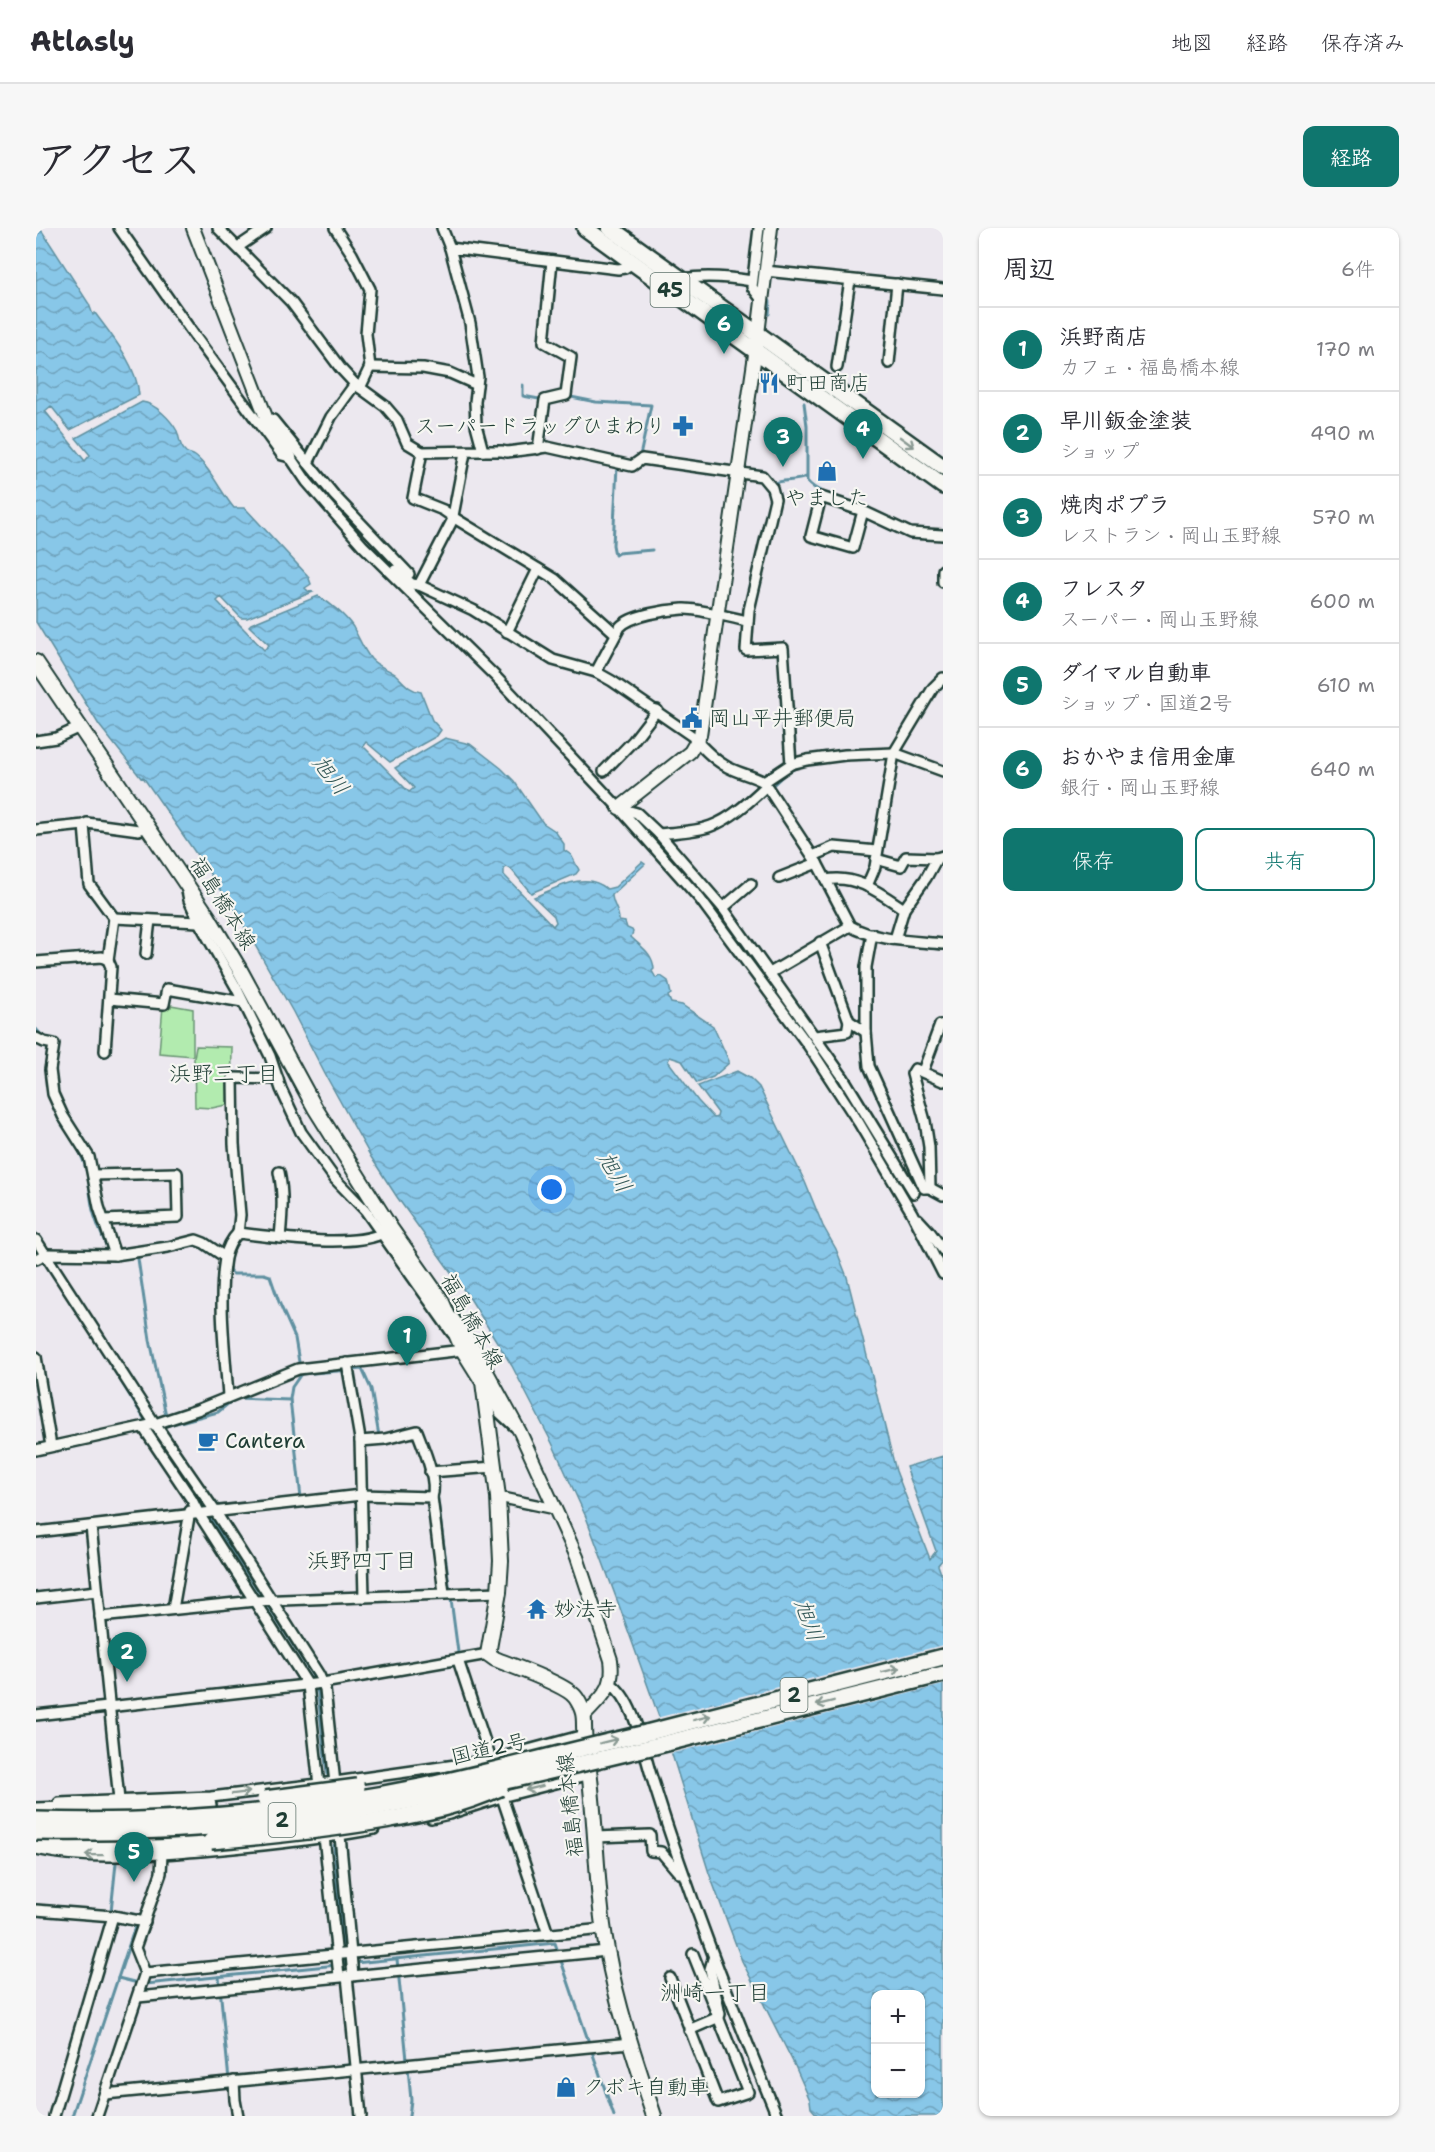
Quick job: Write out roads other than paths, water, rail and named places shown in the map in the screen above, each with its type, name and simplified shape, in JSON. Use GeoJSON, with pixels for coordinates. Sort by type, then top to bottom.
{"type":"FeatureCollection","features":[{"type":"Feature","properties":{"kind":"main road","name":"45"},"geometry":{"type":"LineString","coordinates":[[585,228],[682,279],[943,467]]}},
{"type":"Feature","properties":{"kind":"main road","name":"45"},"geometry":{"type":"LineString","coordinates":[[610,228],[638,257],[755,351],[943,486]]}},
{"type":"Feature","properties":{"kind":"main road","name":"福島橋本線"},"geometry":{"type":"LineString","coordinates":[[36,662],[185,879],[240,970],[315,1108],[391,1229],[441,1300],[461,1345],[483,1382],[498,1497],[501,1561],[499,1592],[488,1654]]}},
{"type":"Feature","properties":{"kind":"main road"},"geometry":{"type":"LineString","coordinates":[[488,1654],[570,1691],[585,1715]]}},
{"type":"Feature","properties":{"kind":"main road","name":"国道2号"},"geometry":{"type":"LineString","coordinates":[[36,1820],[129,1820],[267,1809],[424,1786],[491,1765],[943,1657]]}},
{"type":"Feature","properties":{"kind":"main road","name":"国道2号"},"geometry":{"type":"LineString","coordinates":[[36,1832],[130,1831],[263,1822],[376,1807],[524,1778],[943,1674]]}},
{"type":"Feature","properties":{"kind":"main road","name":"福島橋本線"},"geometry":{"type":"LineString","coordinates":[[585,1715],[584,1735],[591,1774],[607,1951],[630,2043],[654,2116]]}},
{"type":"Feature","properties":{"kind":"main road"},"geometry":{"type":"LineString","coordinates":[[36,1809],[234,1803],[364,1786],[491,1765]]}},
{"type":"Feature","properties":{"kind":"main road"},"geometry":{"type":"LineString","coordinates":[[36,1843],[110,1846],[211,1841],[300,1832],[420,1814],[473,1800],[524,1778]]}},
{"type":"Feature","properties":{"kind":"street"},"geometry":{"type":"LineString","coordinates":[[119,228],[282,454],[291,457]]}},
{"type":"Feature","properties":{"kind":"street"},"geometry":{"type":"LineString","coordinates":[[193,228],[266,417],[307,482],[363,546],[495,676],[619,808],[700,899],[808,1045],[891,1176],[943,1274]]}},
{"type":"Feature","properties":{"kind":"street"},"geometry":{"type":"LineString","coordinates":[[218,228],[291,302],[341,369],[358,386],[385,406],[397,420],[407,443],[422,452],[502,451],[507,453],[547,447],[633,466],[641,459],[762,476],[772,488],[775,499],[748,621],[746,650],[783,648],[791,764]]}},
{"type":"Feature","properties":{"kind":"street"},"geometry":{"type":"LineString","coordinates":[[238,248],[266,228]]}},
{"type":"Feature","properties":{"kind":"street"},"geometry":{"type":"LineString","coordinates":[[308,463],[331,417],[358,386],[370,368],[366,334],[370,289],[352,254],[335,228]]}},
{"type":"Feature","properties":{"kind":"street"},"geometry":{"type":"LineString","coordinates":[[442,228],[450,248],[470,323],[478,377],[475,402],[476,424],[483,452]]}},
{"type":"Feature","properties":{"kind":"street"},"geometry":{"type":"LineString","coordinates":[[759,228],[752,281],[753,289],[762,300]]}},
{"type":"Feature","properties":{"kind":"street"},"geometry":{"type":"LineString","coordinates":[[619,808],[690,752],[697,742],[701,727],[758,334],[771,228]]}},
{"type":"Feature","properties":{"kind":"street"},"geometry":{"type":"LineString","coordinates":[[450,248],[618,269],[638,257]]}},
{"type":"Feature","properties":{"kind":"street"},"geometry":{"type":"LineString","coordinates":[[538,449],[545,400],[566,395],[571,357],[544,342],[552,261]]}},
{"type":"Feature","properties":{"kind":"street"},"geometry":{"type":"LineString","coordinates":[[765,271],[943,289]]}},
{"type":"Feature","properties":{"kind":"street"},"geometry":{"type":"LineString","coordinates":[[682,279],[701,276],[752,281]]}},
{"type":"Feature","properties":{"kind":"street"},"geometry":{"type":"LineString","coordinates":[[837,367],[850,280]]}},
{"type":"Feature","properties":{"kind":"street"},"geometry":{"type":"LineString","coordinates":[[889,363],[897,285]]}},
{"type":"Feature","properties":{"kind":"street"},"geometry":{"type":"LineString","coordinates":[[370,368],[423,368],[450,373],[477,385]]}},
{"type":"Feature","properties":{"kind":"street"},"geometry":{"type":"LineString","coordinates":[[261,405],[334,495],[419,585]]}},
{"type":"Feature","properties":{"kind":"street"},"geometry":{"type":"LineString","coordinates":[[422,452],[413,498],[443,510],[555,579],[615,633]]}},
{"type":"Feature","properties":{"kind":"street"},"geometry":{"type":"LineString","coordinates":[[419,585],[452,521],[465,453]]}},
{"type":"Feature","properties":{"kind":"street"},"geometry":{"type":"LineString","coordinates":[[863,512],[853,548],[811,536],[821,497],[863,512],[910,532],[943,535]]}},
{"type":"Feature","properties":{"kind":"street"},"geometry":{"type":"LineString","coordinates":[[363,546],[376,553],[412,584],[419,585],[473,610],[553,660],[596,672],[657,710],[692,736],[724,765],[765,785],[815,860],[850,926],[859,931],[895,939],[943,944]]}},
{"type":"Feature","properties":{"kind":"street"},"geometry":{"type":"LineString","coordinates":[[507,632],[538,569]]}},
{"type":"Feature","properties":{"kind":"street"},"geometry":{"type":"LineString","coordinates":[[943,570],[943,582]]}},
{"type":"Feature","properties":{"kind":"street"},"geometry":{"type":"LineString","coordinates":[[596,672],[615,633],[625,621],[635,617],[684,609],[748,621]]}},
{"type":"Feature","properties":{"kind":"street"},"geometry":{"type":"LineString","coordinates":[[867,886],[872,877],[877,855],[894,753],[933,688],[943,678]]}},
{"type":"Feature","properties":{"kind":"street"},"geometry":{"type":"LineString","coordinates":[[604,771],[633,741],[657,710]]}},
{"type":"Feature","properties":{"kind":"street"},"geometry":{"type":"LineString","coordinates":[[36,741],[56,738],[80,727]]}},
{"type":"Feature","properties":{"kind":"street"},"geometry":{"type":"LineString","coordinates":[[659,834],[700,829],[713,825],[746,804],[791,764],[836,756],[894,753],[943,771]]}},
{"type":"Feature","properties":{"kind":"street"},"geometry":{"type":"LineString","coordinates":[[619,808],[637,813],[659,834],[723,908],[843,1077],[914,1193]]}},
{"type":"Feature","properties":{"kind":"street"},"geometry":{"type":"LineString","coordinates":[[36,830],[87,823],[139,830],[148,826]]}},
{"type":"Feature","properties":{"kind":"street"},"geometry":{"type":"LineString","coordinates":[[84,825],[89,884],[114,918],[108,960],[111,967],[105,1051]]}},
{"type":"Feature","properties":{"kind":"street"},"geometry":{"type":"LineString","coordinates":[[779,878],[815,860],[834,847],[877,855],[901,866],[906,856],[940,857]]}},
{"type":"Feature","properties":{"kind":"street"},"geometry":{"type":"LineString","coordinates":[[895,939],[904,909],[940,857]]}},
{"type":"Feature","properties":{"kind":"street"},"geometry":{"type":"LineString","coordinates":[[36,1450],[156,1424],[300,1369],[348,1367],[461,1345],[365,1210],[335,1179],[301,1132],[270,1056],[199,922],[189,900],[185,879]]}},
{"type":"Feature","properties":{"kind":"street"},"geometry":{"type":"LineString","coordinates":[[826,880],[848,879],[867,886],[904,909]]}},
{"type":"Feature","properties":{"kind":"street"},"geometry":{"type":"LineString","coordinates":[[723,908],[751,884]]}},
{"type":"Feature","properties":{"kind":"street"},"geometry":{"type":"LineString","coordinates":[[114,918],[199,922]]}},
{"type":"Feature","properties":{"kind":"street"},"geometry":{"type":"LineString","coordinates":[[146,954],[150,920]]}},
{"type":"Feature","properties":{"kind":"street"},"geometry":{"type":"LineString","coordinates":[[769,971],[850,926]]}},
{"type":"Feature","properties":{"kind":"street"},"geometry":{"type":"LineString","coordinates":[[872,934],[866,967],[866,1032],[869,1066],[927,1188],[943,1195]]}},
{"type":"Feature","properties":{"kind":"street"},"geometry":{"type":"LineString","coordinates":[[815,1036],[847,1032],[849,1021],[820,942]]}},
{"type":"Feature","properties":{"kind":"street"},"geometry":{"type":"LineString","coordinates":[[745,958],[748,956],[769,971]]}},
{"type":"Feature","properties":{"kind":"street"},"geometry":{"type":"LineString","coordinates":[[36,962],[102,957],[108,960]]}},
{"type":"Feature","properties":{"kind":"street"},"geometry":{"type":"LineString","coordinates":[[109,999],[164,1004],[167,988],[243,1002]]}},
{"type":"Feature","properties":{"kind":"street"},"geometry":{"type":"LineString","coordinates":[[849,1021],[866,1032]]}},
{"type":"Feature","properties":{"kind":"street"},"geometry":{"type":"LineString","coordinates":[[923,1071],[940,1025]]}},
{"type":"Feature","properties":{"kind":"street"},"geometry":{"type":"LineString","coordinates":[[43,1041],[54,1044],[50,1070],[53,1094],[63,1116],[89,1157],[114,1251]]}},
{"type":"Feature","properties":{"kind":"street"},"geometry":{"type":"LineString","coordinates":[[927,1188],[929,1147],[925,1121],[912,1074],[915,1068],[943,1081]]}},
{"type":"Feature","properties":{"kind":"street"},"geometry":{"type":"LineString","coordinates":[[228,1396],[223,1309],[226,1255],[238,1233],[240,1215],[234,1144],[233,1078],[278,1079]]}},
{"type":"Feature","properties":{"kind":"street"},"geometry":{"type":"LineString","coordinates":[[279,1172],[283,1208],[280,1238]]}},
{"type":"Feature","properties":{"kind":"street"},"geometry":{"type":"LineString","coordinates":[[93,1176],[177,1173],[178,1217],[104,1220]]}},
{"type":"Feature","properties":{"kind":"street"},"geometry":{"type":"LineString","coordinates":[[891,1176],[914,1193]]}},
{"type":"Feature","properties":{"kind":"street"},"geometry":{"type":"LineString","coordinates":[[914,1193],[927,1188]]}},
{"type":"Feature","properties":{"kind":"street"},"geometry":{"type":"LineString","coordinates":[[912,1214],[930,1232],[943,1250]]}},
{"type":"Feature","properties":{"kind":"street"},"geometry":{"type":"LineString","coordinates":[[238,1233],[280,1238],[346,1239],[372,1238],[381,1234]]}},
{"type":"Feature","properties":{"kind":"street"},"geometry":{"type":"LineString","coordinates":[[36,1239],[41,1256],[156,1424],[203,1513],[263,1600],[316,1684],[319,1784],[324,1838],[345,1963]]}},
{"type":"Feature","properties":{"kind":"street"},"geometry":{"type":"LineString","coordinates":[[41,1256],[114,1251],[137,1252],[186,1244],[196,1240],[226,1255]]}},
{"type":"Feature","properties":{"kind":"street"},"geometry":{"type":"LineString","coordinates":[[441,1300],[474,1348],[520,1432],[577,1557],[612,1670],[611,1684],[585,1715]]}},
{"type":"Feature","properties":{"kind":"street"},"geometry":{"type":"LineString","coordinates":[[36,1357],[39,1397],[51,1446]]}},
{"type":"Feature","properties":{"kind":"street"},"geometry":{"type":"LineString","coordinates":[[348,1367],[360,1441],[364,1597]]}},
{"type":"Feature","properties":{"kind":"street"},"geometry":{"type":"LineString","coordinates":[[483,1382],[500,1413],[520,1432]]}},
{"type":"Feature","properties":{"kind":"street"},"geometry":{"type":"LineString","coordinates":[[156,1424],[192,1500],[263,1600],[316,1684],[334,1782],[340,1836],[345,1963],[361,2116]]}},
{"type":"Feature","properties":{"kind":"street"},"geometry":{"type":"LineString","coordinates":[[360,1441],[380,1440],[417,1431],[432,1472],[434,1490],[432,1497],[448,1593]]}},
{"type":"Feature","properties":{"kind":"street"},"geometry":{"type":"LineString","coordinates":[[432,1472],[494,1467]]}},
{"type":"Feature","properties":{"kind":"street"},"geometry":{"type":"LineString","coordinates":[[36,1532],[361,1495],[432,1497]]}},
{"type":"Feature","properties":{"kind":"street"},"geometry":{"type":"LineString","coordinates":[[498,1497],[555,1509]]}},
{"type":"Feature","properties":{"kind":"street"},"geometry":{"type":"LineString","coordinates":[[173,1609],[203,1513]]}},
{"type":"Feature","properties":{"kind":"street"},"geometry":{"type":"LineString","coordinates":[[91,1526],[119,1800]]}},
{"type":"Feature","properties":{"kind":"street"},"geometry":{"type":"LineString","coordinates":[[36,1598],[97,1592]]}},
{"type":"Feature","properties":{"kind":"street"},"geometry":{"type":"LineString","coordinates":[[100,1617],[263,1600],[499,1592]]}},
{"type":"Feature","properties":{"kind":"street"},"geometry":{"type":"LineString","coordinates":[[36,1715],[316,1684],[488,1654]]}},
{"type":"Feature","properties":{"kind":"street"},"geometry":{"type":"LineString","coordinates":[[458,1660],[501,1797],[551,1933]]}},
{"type":"Feature","properties":{"kind":"street"},"geometry":{"type":"LineString","coordinates":[[611,1684],[623,1694],[634,1721],[682,1875],[713,1959],[777,2116]]}},
{"type":"Feature","properties":{"kind":"street"},"geometry":{"type":"LineString","coordinates":[[36,1809],[54,1803],[211,1797],[491,1765],[584,1735]]}},
{"type":"Feature","properties":{"kind":"street"},"geometry":{"type":"LineString","coordinates":[[36,1849],[72,1855],[162,1854],[340,1836],[449,1814],[501,1797],[591,1774]]}},
{"type":"Feature","properties":{"kind":"street"},"geometry":{"type":"LineString","coordinates":[[596,1837],[650,1835],[651,1851],[661,1852],[682,1875]]}},
{"type":"Feature","properties":{"kind":"street"},"geometry":{"type":"LineString","coordinates":[[97,2116],[145,1973],[135,1948],[161,1873],[162,1854]]}},
{"type":"Feature","properties":{"kind":"street"},"geometry":{"type":"LineString","coordinates":[[36,1910],[113,1916],[145,1922]]}},
{"type":"Feature","properties":{"kind":"street"},"geometry":{"type":"LineString","coordinates":[[54,2116],[113,1916]]}},
{"type":"Feature","properties":{"kind":"street"},"geometry":{"type":"LineString","coordinates":[[138,1997],[220,1988],[345,1963],[551,1933],[604,1929]]}},
{"type":"Feature","properties":{"kind":"street"},"geometry":{"type":"LineString","coordinates":[[145,1973],[345,1963],[398,1971],[607,1951]]}},
{"type":"Feature","properties":{"kind":"street"},"geometry":{"type":"LineString","coordinates":[[670,1978],[718,2102],[748,2092],[693,1954]]}},
{"type":"Feature","properties":{"kind":"street"},"geometry":{"type":"LineString","coordinates":[[713,1959],[710,1969],[719,2017]]}},
{"type":"Feature","properties":{"kind":"street"},"geometry":{"type":"LineString","coordinates":[[689,2030],[719,2017]]}},
{"type":"Feature","properties":{"kind":"street"},"geometry":{"type":"LineString","coordinates":[[105,2094],[630,2043]]}},
{"type":"Feature","properties":{"kind":"street"},"geometry":{"type":"LineString","coordinates":[[230,2081],[238,2116]]}},
{"type":"Feature","properties":{"kind":"water","name":"旭川"},"geometry":{"type":"Polygon","coordinates":[[[36,228],[40,228],[89,304],[93,315],[95,313],[123,352],[134,373],[139,395],[70,430],[51,406],[45,411],[85,461],[90,455],[76,438],[142,402],[157,409],[167,417],[177,431],[184,450],[195,456],[205,466],[234,508],[245,508],[308,576],[311,584],[305,588],[313,592],[247,618],[241,618],[221,597],[217,601],[264,650],[269,645],[249,626],[251,624],[318,596],[342,614],[353,627],[373,661],[395,674],[410,688],[421,692],[432,720],[441,730],[437,736],[390,762],[366,742],[363,746],[409,792],[414,788],[395,768],[445,738],[470,744],[501,768],[514,781],[543,823],[555,831],[564,844],[564,850],[571,855],[579,870],[576,874],[531,893],[511,869],[507,867],[504,869],[504,875],[553,926],[556,922],[554,916],[534,897],[571,882],[590,881],[607,889],[615,887],[642,862],[645,864],[612,895],[619,921],[625,922],[627,928],[633,932],[631,937],[649,954],[653,963],[652,971],[656,978],[661,976],[668,981],[671,994],[668,996],[671,1003],[682,1005],[713,1026],[729,1063],[713,1077],[697,1083],[682,1061],[670,1057],[668,1061],[714,1118],[718,1113],[698,1086],[737,1071],[750,1078],[759,1087],[805,1182],[847,1277],[896,1471],[930,1559],[936,1551],[906,1467],[943,1456],[943,1559],[938,1565],[943,1579],[943,2116],[818,2116],[811,2108],[810,2100],[795,2066],[742,1961],[709,1873],[670,1748],[620,1608],[586,1517],[552,1443],[512,1366],[471,1300],[371,1157],[235,910],[143,777],[141,778],[99,725],[36,622],[36,228]]]}},
{"type":"Feature","properties":{"kind":"waterway"},"geometry":{"type":"LineString","coordinates":[[768,298],[769,314]]}},
{"type":"Feature","properties":{"kind":"waterway"},"geometry":{"type":"LineString","coordinates":[[523,385],[523,396],[539,399]]}},
{"type":"Feature","properties":{"kind":"waterway"},"geometry":{"type":"LineString","coordinates":[[571,397],[596,402],[651,405],[640,456]]}},
{"type":"Feature","properties":{"kind":"waterway"},"geometry":{"type":"LineString","coordinates":[[804,403],[807,426],[807,481],[822,492],[853,503]]}},
{"type":"Feature","properties":{"kind":"waterway"},"geometry":{"type":"LineString","coordinates":[[617,466],[613,545],[615,555],[652,550]]}},
{"type":"Feature","properties":{"kind":"waterway"},"geometry":{"type":"LineString","coordinates":[[772,484],[806,477]]}},
{"type":"Feature","properties":{"kind":"waterway"},"geometry":{"type":"LineString","coordinates":[[841,760],[859,759]]}},
{"type":"Feature","properties":{"kind":"waterway"},"geometry":{"type":"LineString","coordinates":[[774,784],[786,773],[802,765]]}},
{"type":"Feature","properties":{"kind":"waterway"},"geometry":{"type":"LineString","coordinates":[[668,840],[683,836]]}},
{"type":"Feature","properties":{"kind":"waterway"},"geometry":{"type":"LineString","coordinates":[[36,1029],[45,1039]]}},
{"type":"Feature","properties":{"kind":"waterway"},"geometry":{"type":"LineString","coordinates":[[47,1083],[56,1112],[84,1161],[93,1211],[108,1250],[132,1248]]}},
{"type":"Feature","properties":{"kind":"waterway"},"geometry":{"type":"LineString","coordinates":[[137,1252],[150,1340],[168,1425]]}},
{"type":"Feature","properties":{"kind":"waterway"},"geometry":{"type":"LineString","coordinates":[[228,1255],[230,1257],[229,1270],[233,1274],[270,1276],[295,1338],[301,1374]]}},
{"type":"Feature","properties":{"kind":"waterway"},"geometry":{"type":"LineString","coordinates":[[93,1337],[147,1423]]}},
{"type":"Feature","properties":{"kind":"waterway"},"geometry":{"type":"LineString","coordinates":[[301,1498],[290,1399],[292,1387],[301,1374],[362,1369],[371,1389],[379,1436]]}},
{"type":"Feature","properties":{"kind":"waterway"},"geometry":{"type":"LineString","coordinates":[[161,1427],[218,1412],[235,1398],[290,1400]]}},
{"type":"Feature","properties":{"kind":"waterway"},"geometry":{"type":"LineString","coordinates":[[151,1428],[263,1598]]}},
{"type":"Feature","properties":{"kind":"waterway"},"geometry":{"type":"LineString","coordinates":[[384,1443],[413,1437]]}},
{"type":"Feature","properties":{"kind":"waterway"},"geometry":{"type":"LineString","coordinates":[[437,1494],[458,1652]]}},
{"type":"Feature","properties":{"kind":"waterway"},"geometry":{"type":"LineString","coordinates":[[266,1603],[312,1675],[318,1693],[327,1774]]}},
{"type":"Feature","properties":{"kind":"waterway"},"geometry":{"type":"LineString","coordinates":[[334,1845],[344,1965]]}},
{"type":"Feature","properties":{"kind":"waterway"},"geometry":{"type":"LineString","coordinates":[[116,1863],[111,1911],[138,1915],[138,1917]]}},
{"type":"Feature","properties":{"kind":"waterway"},"geometry":{"type":"LineString","coordinates":[[36,1905],[111,1911]]}},
{"type":"Feature","properties":{"kind":"waterway"},"geometry":{"type":"LineString","coordinates":[[118,1978],[136,1924]]}},
{"type":"Feature","properties":{"kind":"waterway"},"geometry":{"type":"LineString","coordinates":[[345,1964],[555,1943],[614,2116]]}},
{"type":"Feature","properties":{"kind":"waterway"},"geometry":{"type":"LineString","coordinates":[[397,1959],[407,2060]]}},
{"type":"Feature","properties":{"kind":"waterway"},"geometry":{"type":"LineString","coordinates":[[146,1984],[337,1965]]}},
{"type":"Feature","properties":{"kind":"waterway"},"geometry":{"type":"LineString","coordinates":[[219,1977],[231,2101]]}},
{"type":"Feature","properties":{"kind":"waterway"},"geometry":{"type":"LineString","coordinates":[[72,2116],[118,1978],[138,1983]]}},
{"type":"Feature","properties":{"kind":"waterway"},"geometry":{"type":"LineString","coordinates":[[408,2068],[411,2100],[409,2116]]}},
{"type":"Feature","properties":{"kind":"place","name":"おかやま信用金庫"},"geometry":{"type":"Point","coordinates":[724,354]}},
{"type":"Feature","properties":{"kind":"place","name":"町田商店"},"geometry":{"type":"Point","coordinates":[769,383]}},
{"type":"Feature","properties":{"kind":"place","name":"スーパードラッグひまわり"},"geometry":{"type":"Point","coordinates":[683,426]}},
{"type":"Feature","properties":{"kind":"place","name":"フレスタ"},"geometry":{"type":"Point","coordinates":[863,459]}},
{"type":"Feature","properties":{"kind":"place","name":"焼肉ポプラ"},"geometry":{"type":"Point","coordinates":[783,467]}},
{"type":"Feature","properties":{"kind":"place","name":"やました"},"geometry":{"type":"Point","coordinates":[827,471]}},
{"type":"Feature","properties":{"kind":"place","name":"岡山平井郵便局"},"geometry":{"type":"Point","coordinates":[692,718]}},
{"type":"Feature","properties":{"kind":"place","name":"浜野商店"},"geometry":{"type":"Point","coordinates":[407,1366]}},
{"type":"Feature","properties":{"kind":"place","name":"Cantera"},"geometry":{"type":"Point","coordinates":[208,1441]}},
{"type":"Feature","properties":{"kind":"place","name":"妙法寺"},"geometry":{"type":"Point","coordinates":[537,1609]}},
{"type":"Feature","properties":{"kind":"place","name":"早川鈑金塗装"},"geometry":{"type":"Point","coordinates":[127,1682]}},
{"type":"Feature","properties":{"kind":"place","name":"ダイマル自動車"},"geometry":{"type":"Point","coordinates":[134,1882]}},
{"type":"Feature","properties":{"kind":"place","name":"クボキ自動車"},"geometry":{"type":"Point","coordinates":[566,2087]}},
{"type":"Feature","properties":{"kind":"district","name":"浜野三丁目"},"geometry":{"type":"Point","coordinates":[224,1073]}},
{"type":"Feature","properties":{"kind":"district","name":"浜野四丁目"},"geometry":{"type":"Point","coordinates":[362,1560]}},
{"type":"Feature","properties":{"kind":"district","name":"洲崎一丁目"},"geometry":{"type":"Point","coordinates":[715,1992]}}]}
